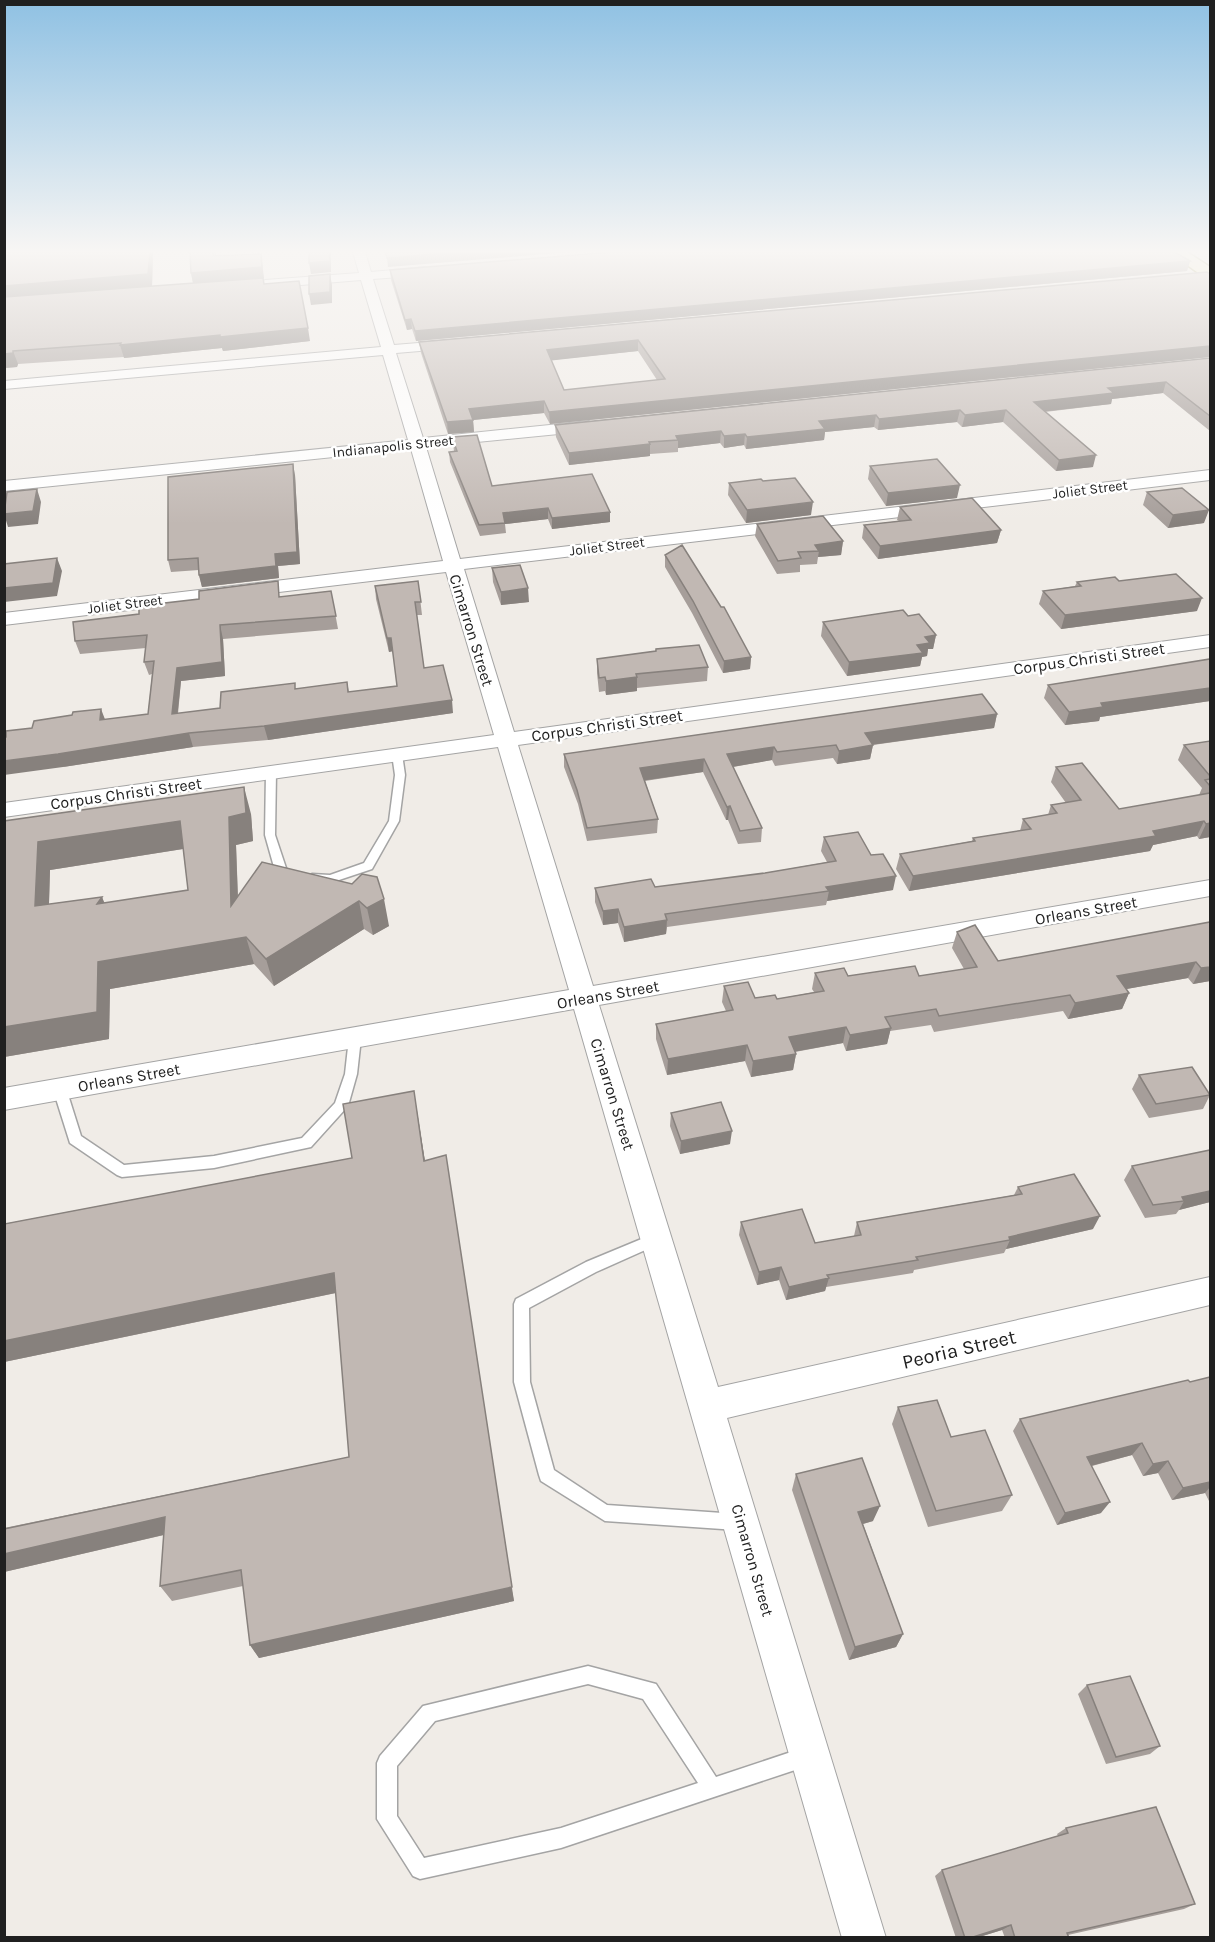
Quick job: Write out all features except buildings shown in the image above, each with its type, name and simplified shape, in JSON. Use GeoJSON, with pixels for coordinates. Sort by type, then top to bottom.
{"type":"FeatureCollection","features":[{"type":"Feature","properties":{"kind":"street","name":"Cimarron Street"},"geometry":{"type":"LineString","coordinates":[[386,343],[742,1522],[864,1938]]}},
{"type":"Feature","properties":{"kind":"street"},"geometry":{"type":"LineString","coordinates":[[4,385],[471,343]]}},
{"type":"Feature","properties":{"kind":"street","name":"Indianapolis Street"},"geometry":{"type":"LineString","coordinates":[[4,486],[606,424]]}},
{"type":"Feature","properties":{"kind":"street","name":"Joliet Street"},"geometry":{"type":"LineString","coordinates":[[4,619],[1210,475]]}},
{"type":"Feature","properties":{"kind":"street","name":"Corpus Christi Street"},"geometry":{"type":"LineString","coordinates":[[4,810],[1210,641]]}},
{"type":"Feature","properties":{"kind":"street","name":"Orleans Street"},"geometry":{"type":"LineString","coordinates":[[4,1099],[1210,888]]}},
{"type":"Feature","properties":{"kind":"street","name":"Peoria Street"},"geometry":{"type":"LineString","coordinates":[[707,1406],[1210,1291]]}},
{"type":"Feature","properties":{"kind":"lane"},"geometry":{"type":"LineString","coordinates":[[271,772],[270,836],[282,874],[330,879],[368,866],[394,821],[400,775],[397,754]]}},
{"type":"Feature","properties":{"kind":"lane"},"geometry":{"type":"LineString","coordinates":[[60,1089],[75,1139],[122,1171],[214,1162],[306,1143],[341,1106],[351,1074],[355,1038]]}},
{"type":"Feature","properties":{"kind":"lane"},"geometry":{"type":"LineString","coordinates":[[657,1239],[591,1267],[521,1304],[522,1382],[547,1475],[605,1513],[742,1522]]}},
{"type":"Feature","properties":{"kind":"lane"},"geometry":{"type":"LineString","coordinates":[[712,1788],[649,1691],[588,1675],[430,1713],[387,1763],[387,1819],[420,1869],[561,1838],[810,1756]]}}]}
